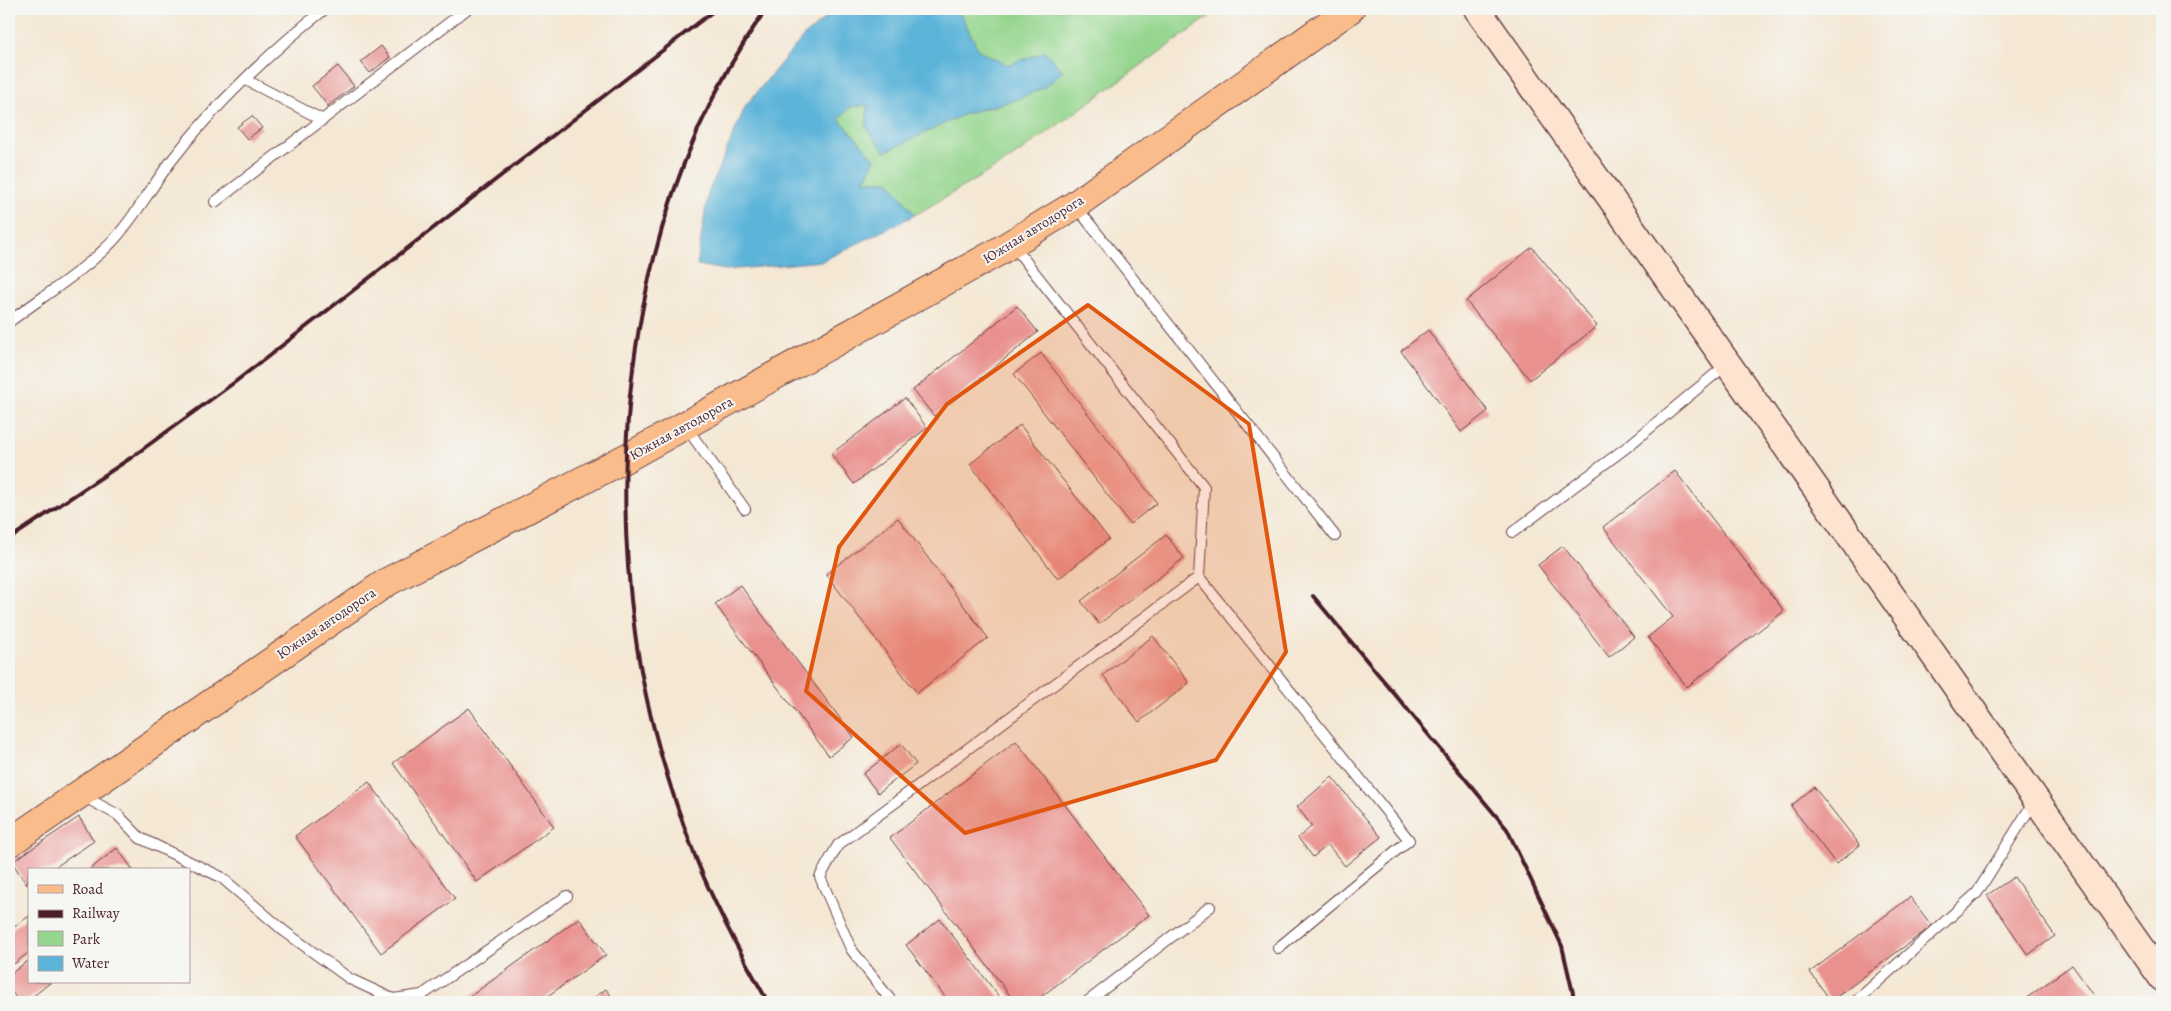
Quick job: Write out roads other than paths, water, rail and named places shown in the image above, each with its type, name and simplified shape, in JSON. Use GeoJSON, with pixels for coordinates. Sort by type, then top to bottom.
{"type":"FeatureCollection","features":[{"type":"Feature","properties":{"kind":"main road","name":"Южная автодорога"},"geometry":{"type":"LineString","coordinates":[[9,843],[388,582],[685,426],[1012,243],[1075,205],[1350,9]]}},
{"type":"Feature","properties":{"kind":"street"},"geometry":{"type":"LineString","coordinates":[[1477,9],[2162,978]]}},
{"type":"Feature","properties":{"kind":"lane"},"geometry":{"type":"LineString","coordinates":[[9,322],[83,267],[111,242],[172,160],[201,125],[246,80],[326,9]]}},
{"type":"Feature","properties":{"kind":"lane"},"geometry":{"type":"LineString","coordinates":[[215,202],[467,9]]}},
{"type":"Feature","properties":{"kind":"lane"},"geometry":{"type":"LineString","coordinates":[[246,80],[323,120]]}},
{"type":"Feature","properties":{"kind":"lane"},"geometry":{"type":"LineString","coordinates":[[1075,205],[1335,536]]}},
{"type":"Feature","properties":{"kind":"lane"},"geometry":{"type":"LineString","coordinates":[[1012,243],[1204,488],[1199,577],[1409,840],[1278,948]]}},
{"type":"Feature","properties":{"kind":"lane"},"geometry":{"type":"LineString","coordinates":[[1513,532],[1627,447],[1727,364]]}},
{"type":"Feature","properties":{"kind":"lane"},"geometry":{"type":"LineString","coordinates":[[685,426],[745,509]]}},
{"type":"Feature","properties":{"kind":"lane"},"geometry":{"type":"LineString","coordinates":[[892,1002],[851,949],[820,877],[838,845],[1199,577]]}},
{"type":"Feature","properties":{"kind":"lane"},"geometry":{"type":"LineString","coordinates":[[78,794],[118,815],[140,838],[221,877],[284,931],[350,979],[393,999],[422,995],[567,896]]}},
{"type":"Feature","properties":{"kind":"lane"},"geometry":{"type":"LineString","coordinates":[[1855,1002],[1977,893],[2036,799]]}},
{"type":"Feature","properties":{"kind":"lane"},"geometry":{"type":"LineString","coordinates":[[1087,1002],[1210,907]]}},
{"type":"Feature","properties":{"kind":"water"},"geometry":{"type":"Polygon","coordinates":[[[836,9],[948,9],[961,15],[979,51],[1008,65],[1045,52],[1063,71],[1045,87],[1018,99],[967,113],[885,152],[866,127],[868,105],[850,107],[839,119],[875,159],[865,181],[889,181],[915,215],[822,261],[726,270],[697,265],[708,193],[746,105],[802,38],[836,9]]]}},
{"type":"Feature","properties":{"kind":"railway"},"geometry":{"type":"LineString","coordinates":[[9,539],[132,457],[235,382],[716,9]]}},
{"type":"Feature","properties":{"kind":"railway"},"geometry":{"type":"LineString","coordinates":[[766,9],[723,78],[689,152],[662,229],[643,308],[631,389],[626,470],[627,552],[635,633],[651,718],[676,802],[695,856],[729,931],[768,1002]]}},
{"type":"Feature","properties":{"kind":"railway"},"geometry":{"type":"LineString","coordinates":[[1313,596],[1507,829],[1562,946],[1575,1002]]}}]}
